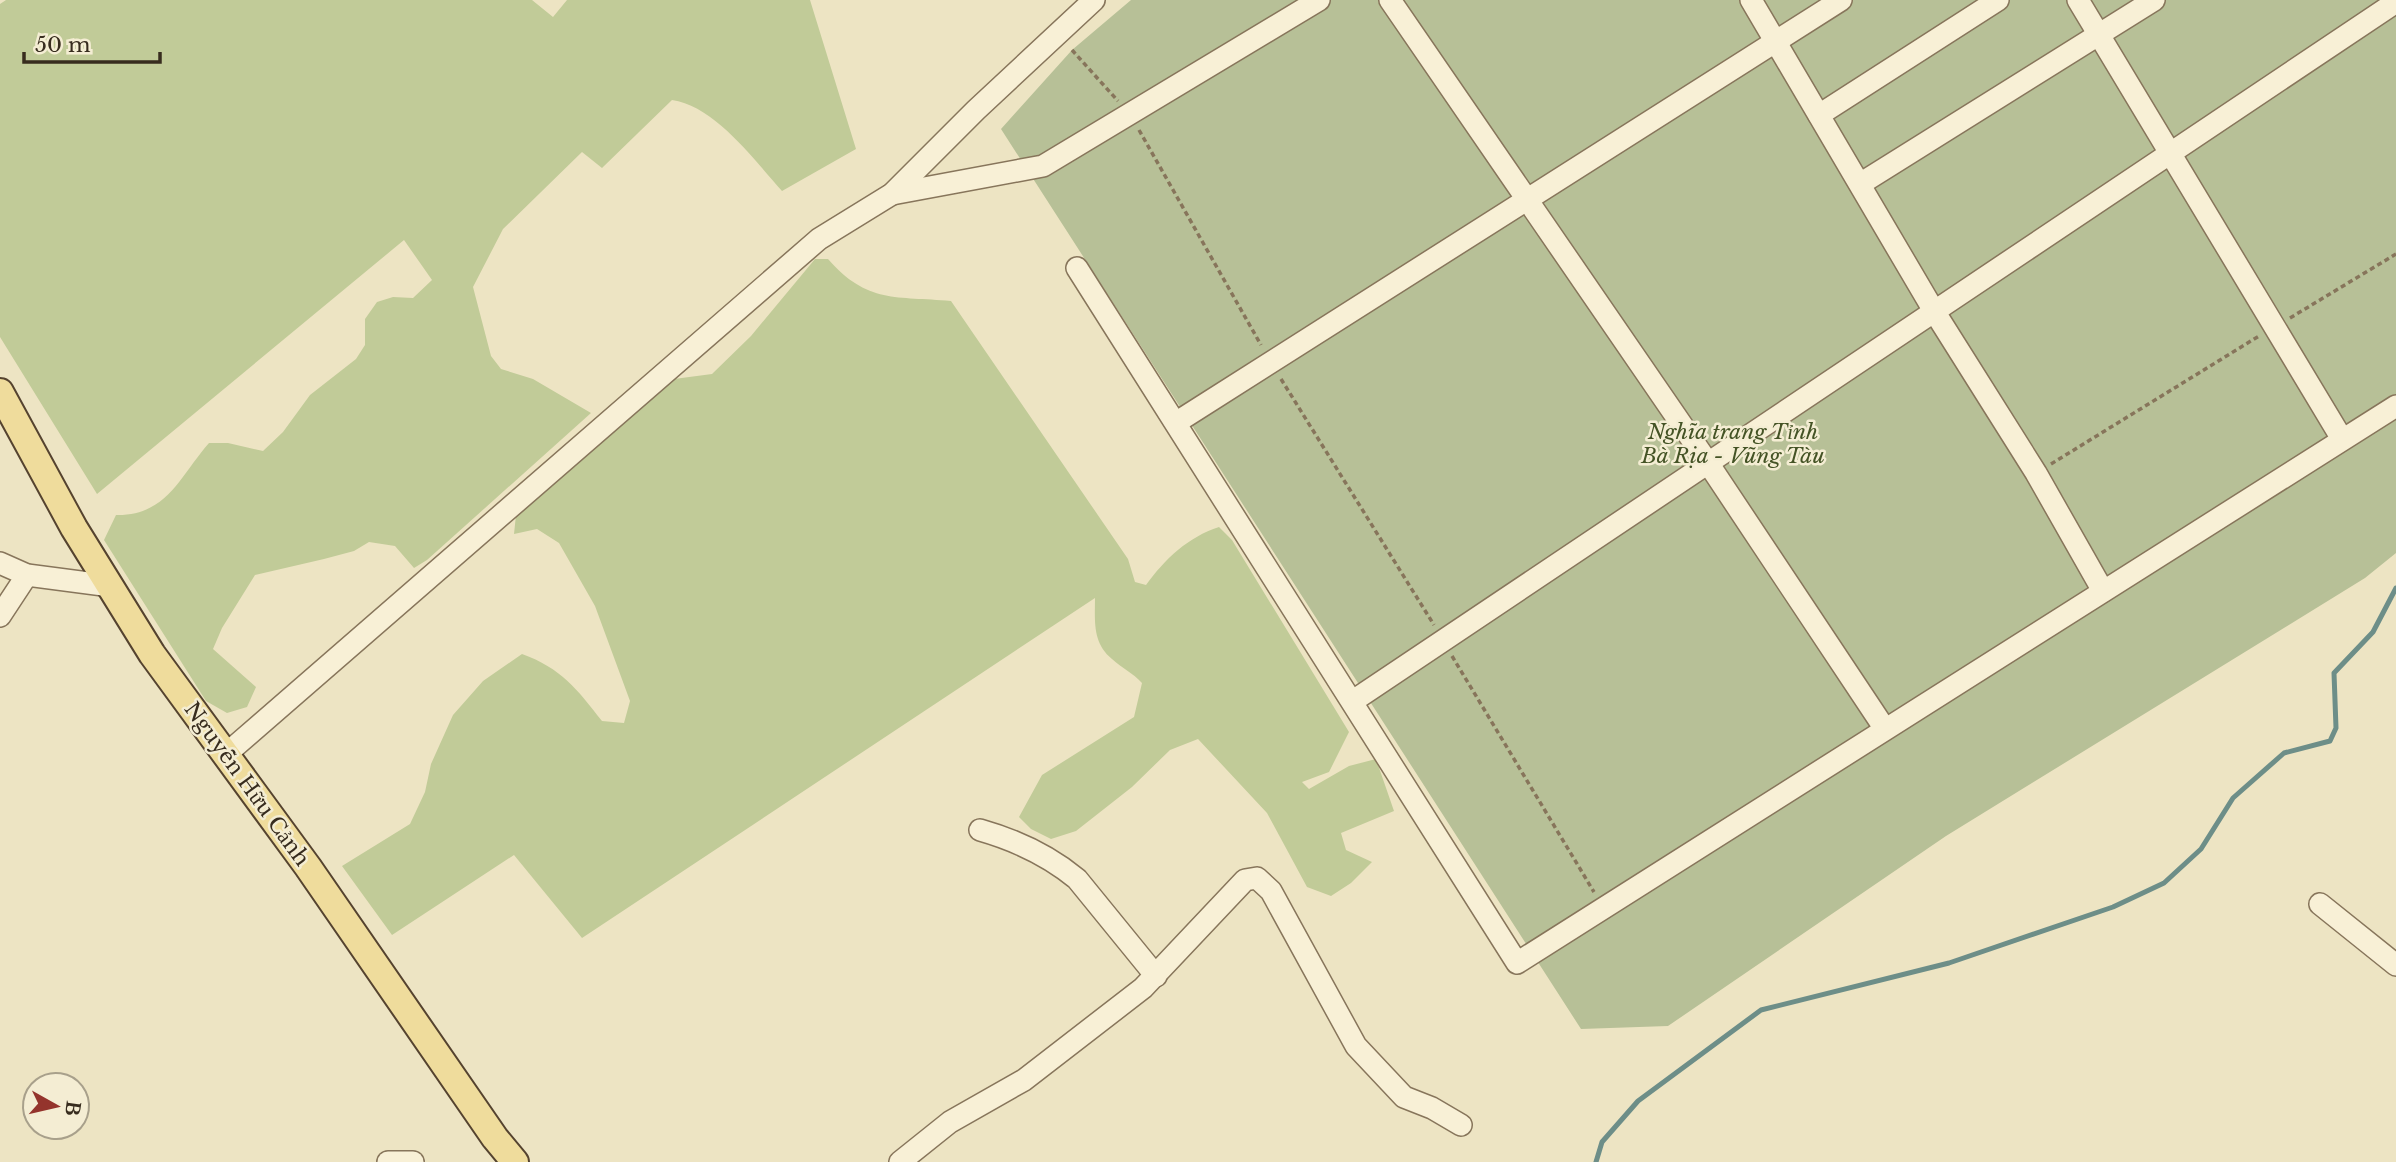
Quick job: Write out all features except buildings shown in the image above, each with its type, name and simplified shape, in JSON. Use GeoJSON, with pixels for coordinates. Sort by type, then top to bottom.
{"type":"FeatureCollection","features":[{"type":"Feature","properties":{"kind":"main road","name":"Nguyễn Hữu Cảnh"},"geometry":{"type":"LineString","coordinates":[[0,392],[74,528],[152,654],[308,867],[495,1139],[515,1162]]}},
{"type":"Feature","properties":{"kind":"street"},"geometry":{"type":"LineString","coordinates":[[225,755],[819,239],[892,194],[975,110],[1094,0]]}},
{"type":"Feature","properties":{"kind":"street"},"geometry":{"type":"LineString","coordinates":[[892,194],[1044,166],[1319,0]]}},
{"type":"Feature","properties":{"kind":"street"},"geometry":{"type":"LineString","coordinates":[[1390,0],[1708,463],[1885,730]]}},
{"type":"Feature","properties":{"kind":"street"},"geometry":{"type":"LineString","coordinates":[[1751,0],[1934,311],[2036,473],[2103,591]]}},
{"type":"Feature","properties":{"kind":"street"},"geometry":{"type":"LineString","coordinates":[[1177,422],[1841,0]]}},
{"type":"Feature","properties":{"kind":"street"},"geometry":{"type":"LineString","coordinates":[[1819,115],[1997,0]]}},
{"type":"Feature","properties":{"kind":"street"},"geometry":{"type":"LineString","coordinates":[[2078,0],[2342,439]]}},
{"type":"Feature","properties":{"kind":"street"},"geometry":{"type":"LineString","coordinates":[[1860,184],[2154,0]]}},
{"type":"Feature","properties":{"kind":"street"},"geometry":{"type":"LineString","coordinates":[[1353,701],[2396,2]]}},
{"type":"Feature","properties":{"kind":"street"},"geometry":{"type":"LineString","coordinates":[[1077,268],[1177,422],[1517,963],[2396,407]]}},
{"type":"Feature","properties":{"kind":"street"},"geometry":{"type":"LineString","coordinates":[[0,563],[27,575],[111,586]]}},
{"type":"Feature","properties":{"kind":"street"},"geometry":{"type":"LineString","coordinates":[[0,616],[27,575]]}},
{"type":"Feature","properties":{"kind":"street"},"geometry":{"type":"LineString","coordinates":[[980,830],[1015,840],[1070,873],[1156,976]]}},
{"type":"Feature","properties":{"kind":"street"},"geometry":{"type":"LineString","coordinates":[[900,1162],[950,1122],[1024,1080],[1156,976],[1245,880],[1257,878],[1271,891],[1356,1046],[1404,1097],[1432,1108],[1461,1125]]}},
{"type":"Feature","properties":{"kind":"street"},"geometry":{"type":"LineString","coordinates":[[2320,904],[2396,965]]}},
{"type":"Feature","properties":{"kind":"street"},"geometry":{"type":"LineString","coordinates":[[388,1162],[413,1162]]}},
{"type":"Feature","properties":{"kind":"path"},"geometry":{"type":"LineString","coordinates":[[1072,50],[1130,114],[1271,362],[1604,908]]}},
{"type":"Feature","properties":{"kind":"path"},"geometry":{"type":"LineString","coordinates":[[2036,473],[2396,254]]}},
{"type":"Feature","properties":{"kind":"green space"},"geometry":{"type":"Polygon","coordinates":[[[6,0],[532,0],[553,17],[567,0],[810,0],[856,149],[782,191],[718,123],[688,104],[672,100],[602,168],[582,152],[503,229],[473,287],[491,356],[501,369],[533,379],[591,413],[427,560],[414,568],[395,546],[369,542],[354,551],[255,575],[222,628],[213,649],[256,687],[247,707],[227,713],[206,701],[104,540],[116,515],[133,514],[160,501],[171,492],[209,443],[228,443],[263,451],[283,432],[310,395],[356,359],[365,345],[365,319],[377,302],[393,297],[413,298],[432,280],[404,240],[97,494],[0,337],[0,4],[6,0]]]}},
{"type":"Feature","properties":{"kind":"green space","name":"Nghĩa trang Tỉnh Bà Rịa - Vũng Tàu"},"geometry":{"type":"Polygon","coordinates":[[[1131,0],[2396,0],[2396,553],[2365,578],[1946,836],[1668,1026],[1581,1029],[1001,129],[1072,50],[1131,0]]]}},
{"type":"Feature","properties":{"kind":"green space"},"geometry":{"type":"Polygon","coordinates":[[[815,259],[828,259],[842,274],[870,291],[899,297],[951,301],[1128,559],[1135,582],[1146,585],[1178,550],[1208,531],[1219,527],[1232,540],[1349,732],[1329,772],[1302,782],[1309,789],[1349,766],[1376,759],[1394,811],[1341,833],[1346,850],[1372,862],[1351,883],[1331,896],[1307,887],[1267,813],[1198,739],[1170,750],[1132,787],[1076,831],[1051,839],[1031,829],[1019,817],[1042,775],[1134,717],[1142,683],[1112,659],[1101,646],[1096,631],[1095,598],[582,938],[514,855],[392,935],[342,866],[410,824],[425,792],[431,764],[453,715],[483,681],[522,654],[558,673],[602,721],[624,723],[630,701],[595,606],[559,543],[537,529],[514,534],[516,515],[674,379],[712,374],[751,336],[815,259]]]}},
{"type":"Feature","properties":{"kind":"waterway"},"geometry":{"type":"LineString","coordinates":[[1596,1162],[1602,1142],[1638,1101],[1761,1010],[1949,963],[2113,907],[2164,883],[2201,849],[2233,798],[2284,753],[2330,741],[2336,728],[2334,673],[2373,632],[2396,588]]}}]}
